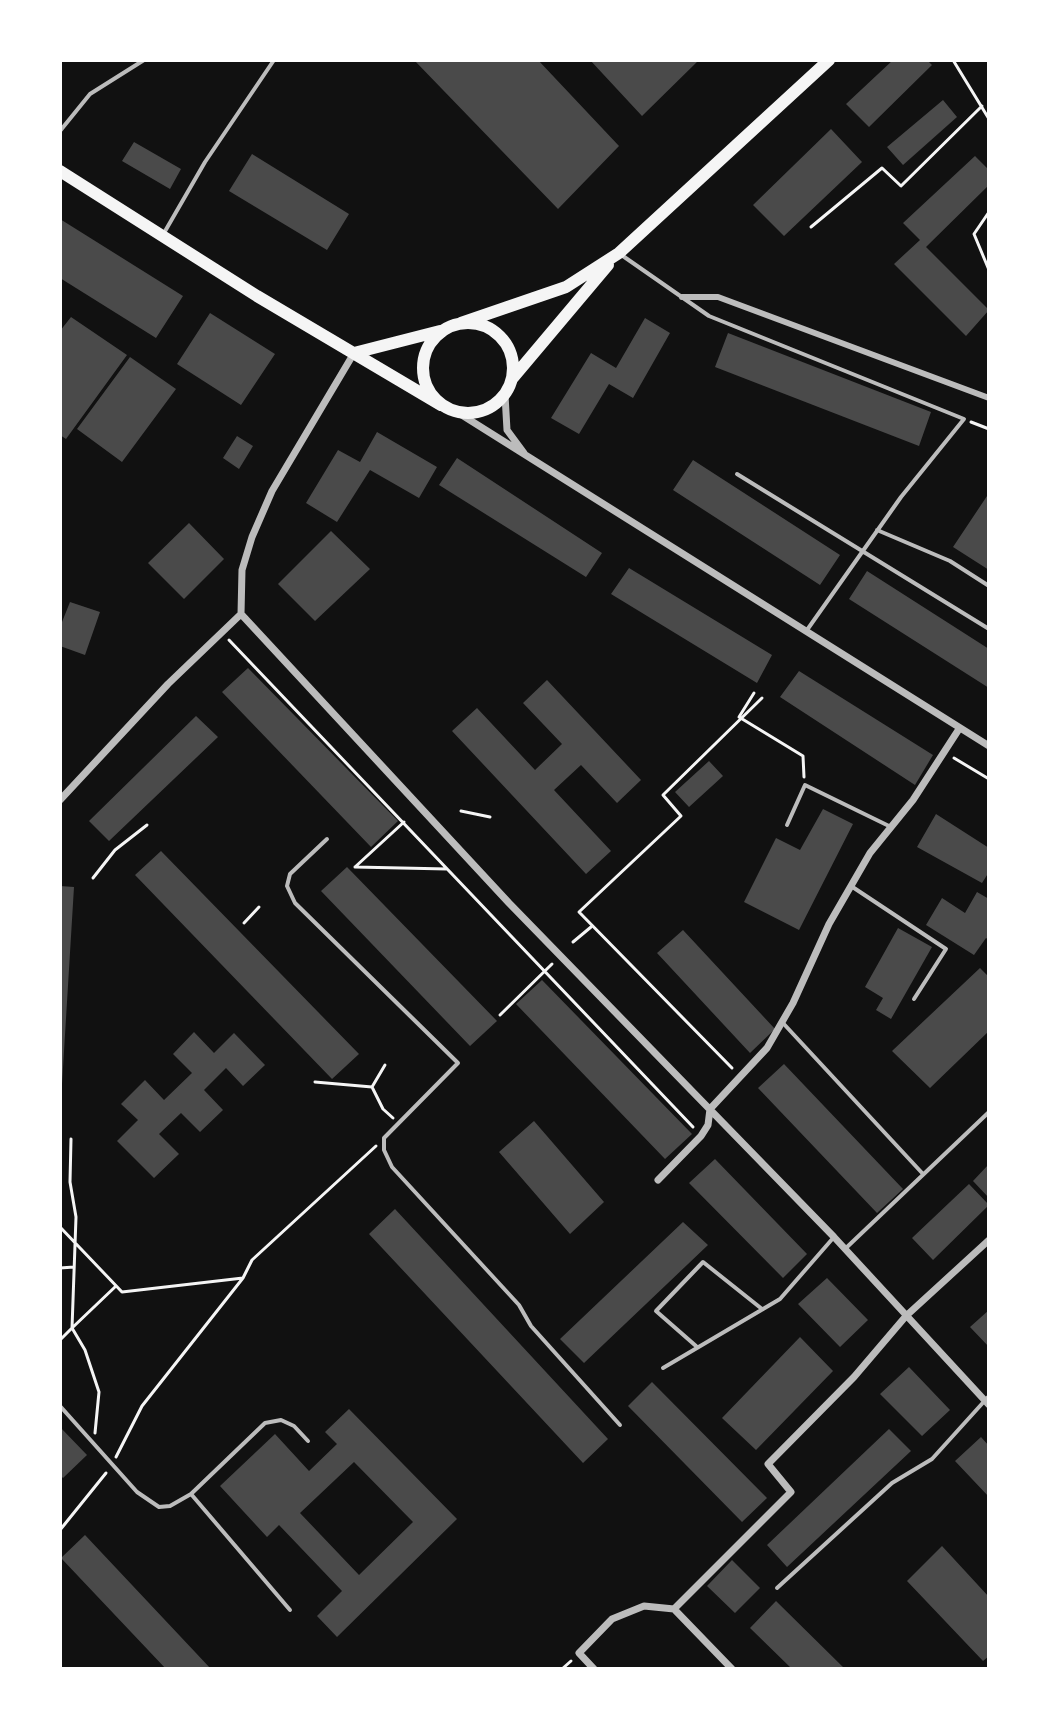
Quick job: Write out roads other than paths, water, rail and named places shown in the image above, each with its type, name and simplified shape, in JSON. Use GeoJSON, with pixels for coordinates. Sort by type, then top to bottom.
{"type":"FeatureCollection","features":[{"type":"Feature","properties":{"kind":"main road"},"geometry":{"type":"LineString","coordinates":[[60,171],[441,405],[457,412],[475,413],[492,407],[505,395],[512,379],[619,253],[829,60]]}},
{"type":"Feature","properties":{"kind":"main road"},"geometry":{"type":"LineString","coordinates":[[354,353],[444,330],[566,287],[619,253]]}},
{"type":"Feature","properties":{"kind":"main road"},"geometry":{"type":"LineString","coordinates":[[461,323],[478,324],[495,331],[510,353],[512,379]]}},
{"type":"Feature","properties":{"kind":"main road"},"geometry":{"type":"LineString","coordinates":[[441,405],[429,392],[423,366],[431,342],[444,330]]}},
{"type":"Feature","properties":{"kind":"street"},"geometry":{"type":"LineString","coordinates":[[682,297],[718,297],[989,398]]}},
{"type":"Feature","properties":{"kind":"street"},"geometry":{"type":"LineString","coordinates":[[354,353],[272,491],[252,537],[242,570],[241,614],[558,954],[988,1400]]}},
{"type":"Feature","properties":{"kind":"street"},"geometry":{"type":"LineString","coordinates":[[505,395],[507,430],[527,458]]}},
{"type":"Feature","properties":{"kind":"street"},"geometry":{"type":"LineString","coordinates":[[457,412],[989,746]]}},
{"type":"Feature","properties":{"kind":"street"},"geometry":{"type":"LineString","coordinates":[[60,800],[168,684],[241,614]]}},
{"type":"Feature","properties":{"kind":"street"},"geometry":{"type":"LineString","coordinates":[[658,1180],[701,1136],[708,1125],[710,1109],[767,1048],[851,886],[959,729]]}},
{"type":"Feature","properties":{"kind":"street"},"geometry":{"type":"LineString","coordinates":[[674,1609],[791,1492],[768,1464],[854,1377],[906,1316],[989,1240]]}},
{"type":"Feature","properties":{"kind":"street"},"geometry":{"type":"LineString","coordinates":[[594,1669],[579,1653],[612,1619],[644,1606],[674,1609],[732,1669]]}},
{"type":"Feature","properties":{"kind":"lane"},"geometry":{"type":"LineString","coordinates":[[60,131],[90,94],[144,60]]}},
{"type":"Feature","properties":{"kind":"lane"},"geometry":{"type":"LineString","coordinates":[[162,235],[205,162],[274,60]]}},
{"type":"Feature","properties":{"kind":"lane"},"geometry":{"type":"LineString","coordinates":[[619,253],[709,316],[964,419],[877,530],[805,632]]}},
{"type":"Feature","properties":{"kind":"lane"},"geometry":{"type":"LineString","coordinates":[[737,474],[989,629]]}},
{"type":"Feature","properties":{"kind":"lane"},"geometry":{"type":"LineString","coordinates":[[877,530],[950,561],[989,586]]}},
{"type":"Feature","properties":{"kind":"lane"},"geometry":{"type":"LineString","coordinates":[[787,825],[805,785],[891,827]]}},
{"type":"Feature","properties":{"kind":"lane"},"geometry":{"type":"LineString","coordinates":[[327,839],[290,874],[287,886],[295,903],[458,1063],[384,1138],[384,1150],[392,1167],[519,1305],[531,1326],[620,1425]]}},
{"type":"Feature","properties":{"kind":"lane"},"geometry":{"type":"LineString","coordinates":[[851,886],[946,949],[914,999]]}},
{"type":"Feature","properties":{"kind":"lane"},"geometry":{"type":"LineString","coordinates":[[782,1022],[923,1174]]}},
{"type":"Feature","properties":{"kind":"lane"},"geometry":{"type":"LineString","coordinates":[[845,1249],[989,1112]]}},
{"type":"Feature","properties":{"kind":"lane"},"geometry":{"type":"LineString","coordinates":[[663,1368],[780,1299],[834,1237]]}},
{"type":"Feature","properties":{"kind":"lane"},"geometry":{"type":"LineString","coordinates":[[696,1347],[656,1311],[703,1262],[762,1309]]}},
{"type":"Feature","properties":{"kind":"lane"},"geometry":{"type":"LineString","coordinates":[[777,1588],[892,1483],[932,1459],[988,1400]]}},
{"type":"Feature","properties":{"kind":"lane"},"geometry":{"type":"LineString","coordinates":[[60,1406],[150,1504],[170,1506],[191,1494],[265,1423],[281,1420],[294,1426],[308,1441]]}},
{"type":"Feature","properties":{"kind":"lane"},"geometry":{"type":"LineString","coordinates":[[191,1494],[290,1610]]}}]}
